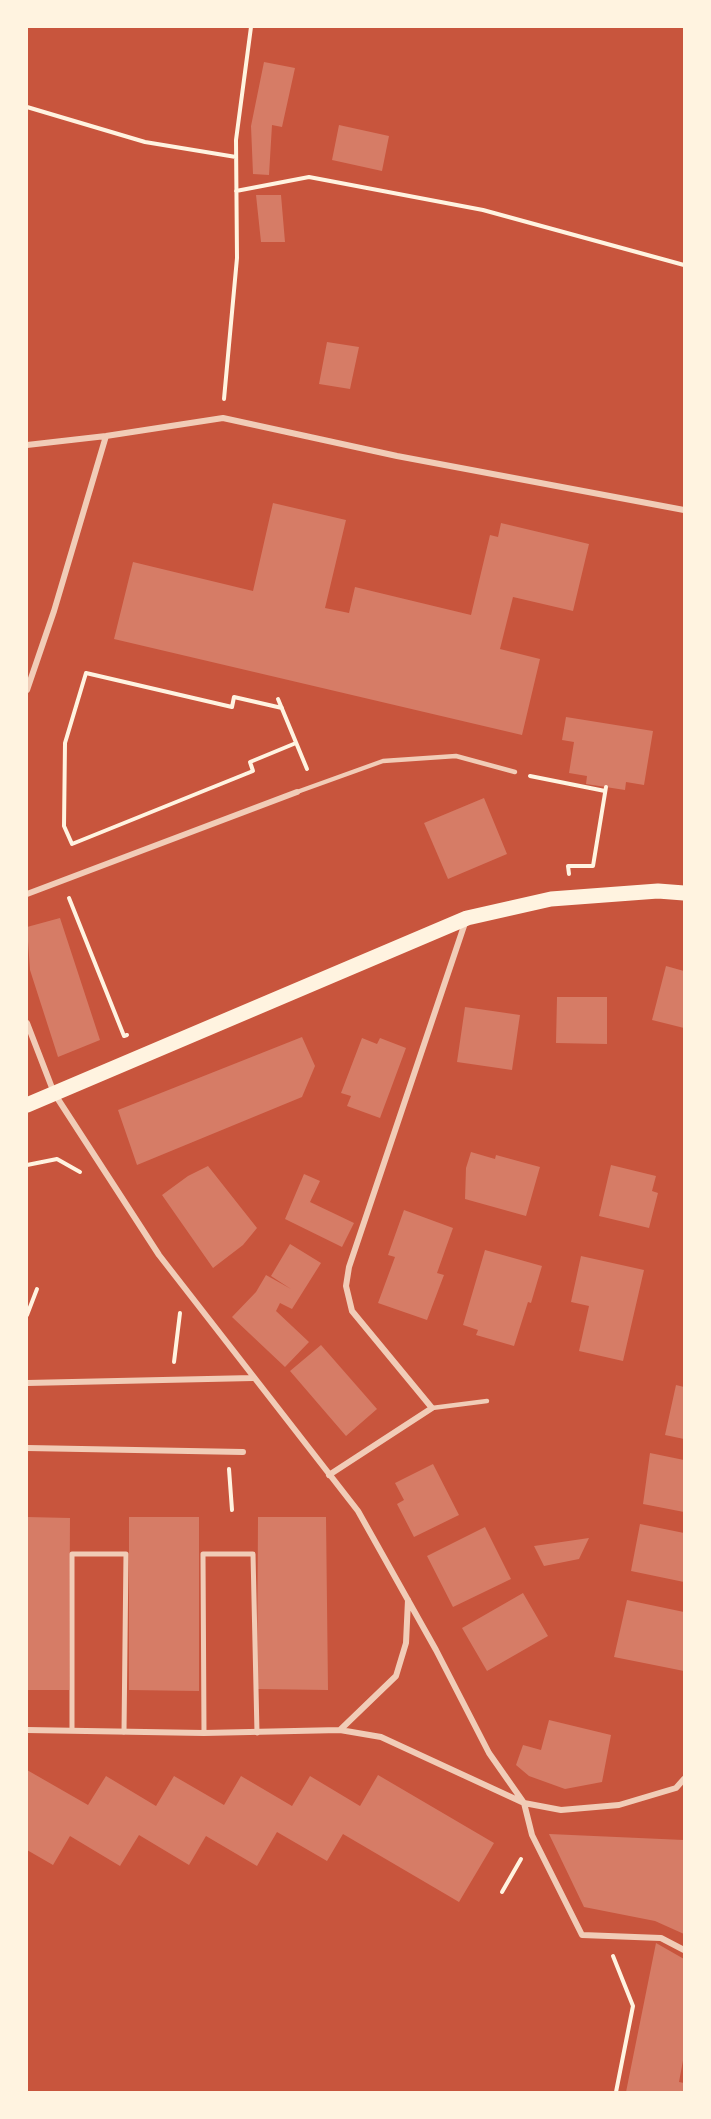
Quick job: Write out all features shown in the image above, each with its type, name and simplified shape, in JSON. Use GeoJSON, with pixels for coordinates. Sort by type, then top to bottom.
{"type":"FeatureCollection","features":[{"type":"Feature","properties":{"kind":"main road"},"geometry":{"type":"LineString","coordinates":[[27,1105],[467,918],[551,899],[658,891],[684,893]]}},
{"type":"Feature","properties":{"kind":"street"},"geometry":{"type":"LineString","coordinates":[[27,445],[106,436],[222,418],[397,456],[684,510]]}},
{"type":"Feature","properties":{"kind":"street"},"geometry":{"type":"LineString","coordinates":[[27,690],[54,611],[106,436]]}},
{"type":"Feature","properties":{"kind":"street"},"geometry":{"type":"LineString","coordinates":[[27,894],[297,792]]}},
{"type":"Feature","properties":{"kind":"street"},"geometry":{"type":"LineString","coordinates":[[329,1475],[432,1408],[352,1311],[346,1286],[349,1267],[467,918]]}},
{"type":"Feature","properties":{"kind":"street"},"geometry":{"type":"LineString","coordinates":[[27,1023],[54,1092],[159,1255],[358,1511],[489,1753],[524,1803],[532,1835],[582,1935],[661,1938],[684,1950]]}},
{"type":"Feature","properties":{"kind":"street"},"geometry":{"type":"LineString","coordinates":[[27,1383],[253,1378]]}},
{"type":"Feature","properties":{"kind":"street"},"geometry":{"type":"LineString","coordinates":[[27,1448],[243,1452]]}},
{"type":"Feature","properties":{"kind":"street"},"geometry":{"type":"LineString","coordinates":[[72,1730],[72,1554],[126,1554],[124,1731]]}},
{"type":"Feature","properties":{"kind":"street"},"geometry":{"type":"LineString","coordinates":[[204,1733],[203,1554],[253,1554],[257,1733]]}},
{"type":"Feature","properties":{"kind":"street"},"geometry":{"type":"LineString","coordinates":[[340,1730],[396,1676],[406,1643],[408,1600]]}},
{"type":"Feature","properties":{"kind":"street"},"geometry":{"type":"LineString","coordinates":[[27,1730],[257,1733],[340,1730],[381,1737],[524,1803],[561,1810],[619,1805],[676,1788],[684,1779]]}},
{"type":"Feature","properties":{"kind":"lane"},"geometry":{"type":"LineString","coordinates":[[297,792],[383,760],[456,756],[515,772]]}},
{"type":"Feature","properties":{"kind":"lane"},"geometry":{"type":"LineString","coordinates":[[432,1408],[487,1401]]}},
{"type":"Feature","properties":{"kind":"path"},"geometry":{"type":"LineString","coordinates":[[222,418],[237,258],[236,140],[251,27]]}},
{"type":"Feature","properties":{"kind":"path"},"geometry":{"type":"LineString","coordinates":[[27,107],[145,142],[236,157]]}},
{"type":"Feature","properties":{"kind":"path"},"geometry":{"type":"LineString","coordinates":[[236,191],[309,177],[483,210],[684,265]]}},
{"type":"Feature","properties":{"kind":"path"},"geometry":{"type":"LineString","coordinates":[[282,708],[234,697],[232,707],[86,673],[65,743],[64,826],[72,844],[254,771],[250,762],[296,743]]}},
{"type":"Feature","properties":{"kind":"path"},"geometry":{"type":"LineString","coordinates":[[278,699],[314,786]]}},
{"type":"Feature","properties":{"kind":"path"},"geometry":{"type":"LineString","coordinates":[[545,780],[606,789],[593,857]]}},
{"type":"Feature","properties":{"kind":"path"},"geometry":{"type":"LineString","coordinates":[[62,881],[118,1022]]}},
{"type":"Feature","properties":{"kind":"path"},"geometry":{"type":"LineString","coordinates":[[27,1165],[57,1159],[77,1168],[84,1178]]}},
{"type":"Feature","properties":{"kind":"path"},"geometry":{"type":"LineString","coordinates":[[27,1315],[37,1289]]}},
{"type":"Feature","properties":{"kind":"path"},"geometry":{"type":"LineString","coordinates":[[175,1356],[180,1312]]}},
{"type":"Feature","properties":{"kind":"path"},"geometry":{"type":"LineString","coordinates":[[229,1452],[232,1510]]}},
{"type":"Feature","properties":{"kind":"path"},"geometry":{"type":"LineString","coordinates":[[502,1892],[521,1859]]}},
{"type":"Feature","properties":{"kind":"path"},"geometry":{"type":"LineString","coordinates":[[605,1935],[633,2006],[616,2092]]}},
{"type":"Feature","properties":{"kind":"building"},"geometry":{"type":"Polygon","coordinates":[[[264,62],[295,68],[282,127],[272,125],[269,175],[253,174],[251,126],[264,62]]]}},
{"type":"Feature","properties":{"kind":"building"},"geometry":{"type":"Polygon","coordinates":[[[339,125],[389,136],[382,171],[332,160],[339,125]]]}},
{"type":"Feature","properties":{"kind":"building"},"geometry":{"type":"Polygon","coordinates":[[[256,195],[281,195],[285,242],[261,242],[256,195]]]}},
{"type":"Feature","properties":{"kind":"building"},"geometry":{"type":"Polygon","coordinates":[[[327,342],[359,347],[350,389],[319,384],[327,342]]]}},
{"type":"Feature","properties":{"kind":"building"},"geometry":{"type":"Polygon","coordinates":[[[273,503],[346,520],[325,608],[349,613],[355,587],[471,615],[490,535],[498,537],[501,523],[589,544],[573,611],[513,597],[500,649],[540,659],[522,735],[114,639],[133,562],[253,591],[273,503]]]}},
{"type":"Feature","properties":{"kind":"building"},"geometry":{"type":"Polygon","coordinates":[[[566,717],[653,731],[644,785],[626,782],[625,790],[586,784],[587,776],[569,773],[574,742],[562,740],[566,717]]]}},
{"type":"Feature","properties":{"kind":"building"},"geometry":{"type":"Polygon","coordinates":[[[484,798],[507,854],[448,879],[424,823],[484,798]]]}},
{"type":"Feature","properties":{"kind":"building"},"geometry":{"type":"Polygon","coordinates":[[[60,918],[100,1040],[58,1057],[30,970],[27,927],[60,918]]]}},
{"type":"Feature","properties":{"kind":"building"},"geometry":{"type":"Polygon","coordinates":[[[666,966],[684,971],[684,1028],[652,1020],[666,966]]]}},
{"type":"Feature","properties":{"kind":"building"},"geometry":{"type":"Polygon","coordinates":[[[557,997],[607,997],[607,1044],[556,1043],[557,997]]]}},
{"type":"Feature","properties":{"kind":"building"},"geometry":{"type":"Polygon","coordinates":[[[465,1007],[520,1015],[512,1070],[457,1062],[465,1007]]]}},
{"type":"Feature","properties":{"kind":"building"},"geometry":{"type":"Polygon","coordinates":[[[302,1037],[315,1066],[302,1097],[137,1165],[118,1110],[302,1037]]]}},
{"type":"Feature","properties":{"kind":"building"},"geometry":{"type":"Polygon","coordinates":[[[362,1038],[377,1044],[380,1038],[406,1048],[380,1118],[347,1106],[351,1096],[341,1093],[362,1038]]]}},
{"type":"Feature","properties":{"kind":"building"},"geometry":{"type":"Polygon","coordinates":[[[471,1152],[495,1159],[496,1155],[540,1167],[526,1216],[465,1199],[466,1168],[471,1152]]]}},
{"type":"Feature","properties":{"kind":"building"},"geometry":{"type":"Polygon","coordinates":[[[611,1165],[656,1176],[652,1191],[658,1193],[649,1228],[599,1216],[611,1165]]]}},
{"type":"Feature","properties":{"kind":"building"},"geometry":{"type":"Polygon","coordinates":[[[208,1166],[257,1228],[243,1245],[213,1268],[162,1195],[188,1176],[208,1166]]]}},
{"type":"Feature","properties":{"kind":"building"},"geometry":{"type":"Polygon","coordinates":[[[304,1174],[320,1181],[310,1202],[354,1223],[342,1247],[285,1219],[304,1174]]]}},
{"type":"Feature","properties":{"kind":"building"},"geometry":{"type":"Polygon","coordinates":[[[404,1210],[453,1228],[437,1273],[444,1275],[427,1320],[378,1303],[395,1257],[388,1255],[404,1210]]]}},
{"type":"Feature","properties":{"kind":"building"},"geometry":{"type":"Polygon","coordinates":[[[290,1244],[321,1263],[292,1309],[280,1303],[276,1311],[309,1342],[285,1367],[232,1317],[256,1292],[266,1275],[291,1289],[271,1276],[290,1244]]]}},
{"type":"Feature","properties":{"kind":"building"},"geometry":{"type":"Polygon","coordinates":[[[485,1250],[542,1266],[531,1303],[528,1302],[514,1346],[476,1335],[478,1330],[463,1325],[485,1250]]]}},
{"type":"Feature","properties":{"kind":"building"},"geometry":{"type":"Polygon","coordinates":[[[581,1256],[644,1270],[623,1361],[579,1351],[589,1306],[571,1302],[581,1256]]]}},
{"type":"Feature","properties":{"kind":"building"},"geometry":{"type":"Polygon","coordinates":[[[321,1345],[377,1409],[346,1436],[290,1371],[321,1345]]]}},
{"type":"Feature","properties":{"kind":"building"},"geometry":{"type":"Polygon","coordinates":[[[676,1385],[684,1387],[684,1439],[665,1435],[676,1385]]]}},
{"type":"Feature","properties":{"kind":"building"},"geometry":{"type":"Polygon","coordinates":[[[650,1453],[684,1460],[684,1512],[643,1504],[650,1453]]]}},
{"type":"Feature","properties":{"kind":"building"},"geometry":{"type":"Polygon","coordinates":[[[433,1464],[459,1515],[414,1537],[397,1504],[404,1500],[395,1483],[433,1464]]]}},
{"type":"Feature","properties":{"kind":"building"},"geometry":{"type":"Polygon","coordinates":[[[27,1517],[70,1518],[69,1690],[27,1690],[27,1517]]]}},
{"type":"Feature","properties":{"kind":"building"},"geometry":{"type":"Polygon","coordinates":[[[129,1517],[199,1517],[199,1691],[129,1690],[129,1517]]]}},
{"type":"Feature","properties":{"kind":"building"},"geometry":{"type":"Polygon","coordinates":[[[258,1517],[326,1517],[328,1690],[257,1689],[258,1517]]]}},
{"type":"Feature","properties":{"kind":"building"},"geometry":{"type":"Polygon","coordinates":[[[640,1524],[684,1533],[684,1582],[631,1571],[640,1524]]]}},
{"type":"Feature","properties":{"kind":"building"},"geometry":{"type":"Polygon","coordinates":[[[485,1527],[511,1579],[453,1607],[427,1556],[485,1527]]]}},
{"type":"Feature","properties":{"kind":"building"},"geometry":{"type":"Polygon","coordinates":[[[589,1538],[579,1559],[544,1566],[534,1546],[589,1538]]]}},
{"type":"Feature","properties":{"kind":"building"},"geometry":{"type":"Polygon","coordinates":[[[523,1593],[548,1636],[487,1671],[462,1628],[523,1593]]]}},
{"type":"Feature","properties":{"kind":"building"},"geometry":{"type":"Polygon","coordinates":[[[627,1600],[684,1612],[684,1671],[614,1657],[627,1600]]]}},
{"type":"Feature","properties":{"kind":"building"},"geometry":{"type":"Polygon","coordinates":[[[549,1720],[611,1735],[602,1782],[565,1789],[529,1776],[516,1765],[523,1745],[541,1750],[549,1720]]]}},
{"type":"Feature","properties":{"kind":"building"},"geometry":{"type":"Polygon","coordinates":[[[27,1770],[88,1805],[106,1776],[156,1806],[174,1776],[224,1805],[241,1776],[292,1806],[310,1776],[360,1806],[378,1775],[494,1843],[459,1902],[343,1834],[327,1861],[277,1832],[257,1866],[206,1836],[189,1865],[139,1835],[120,1866],[70,1836],[53,1865],[27,1850],[27,1770]]]}},
{"type":"Feature","properties":{"kind":"building"},"geometry":{"type":"Polygon","coordinates":[[[549,1834],[684,1840],[684,1934],[655,1921],[584,1907],[549,1834]]]}},
{"type":"Feature","properties":{"kind":"building"},"geometry":{"type":"Polygon","coordinates":[[[656,1943],[684,1959],[684,2055],[679,2082],[684,2083],[684,2092],[626,2092],[656,1943]]]}}]}
